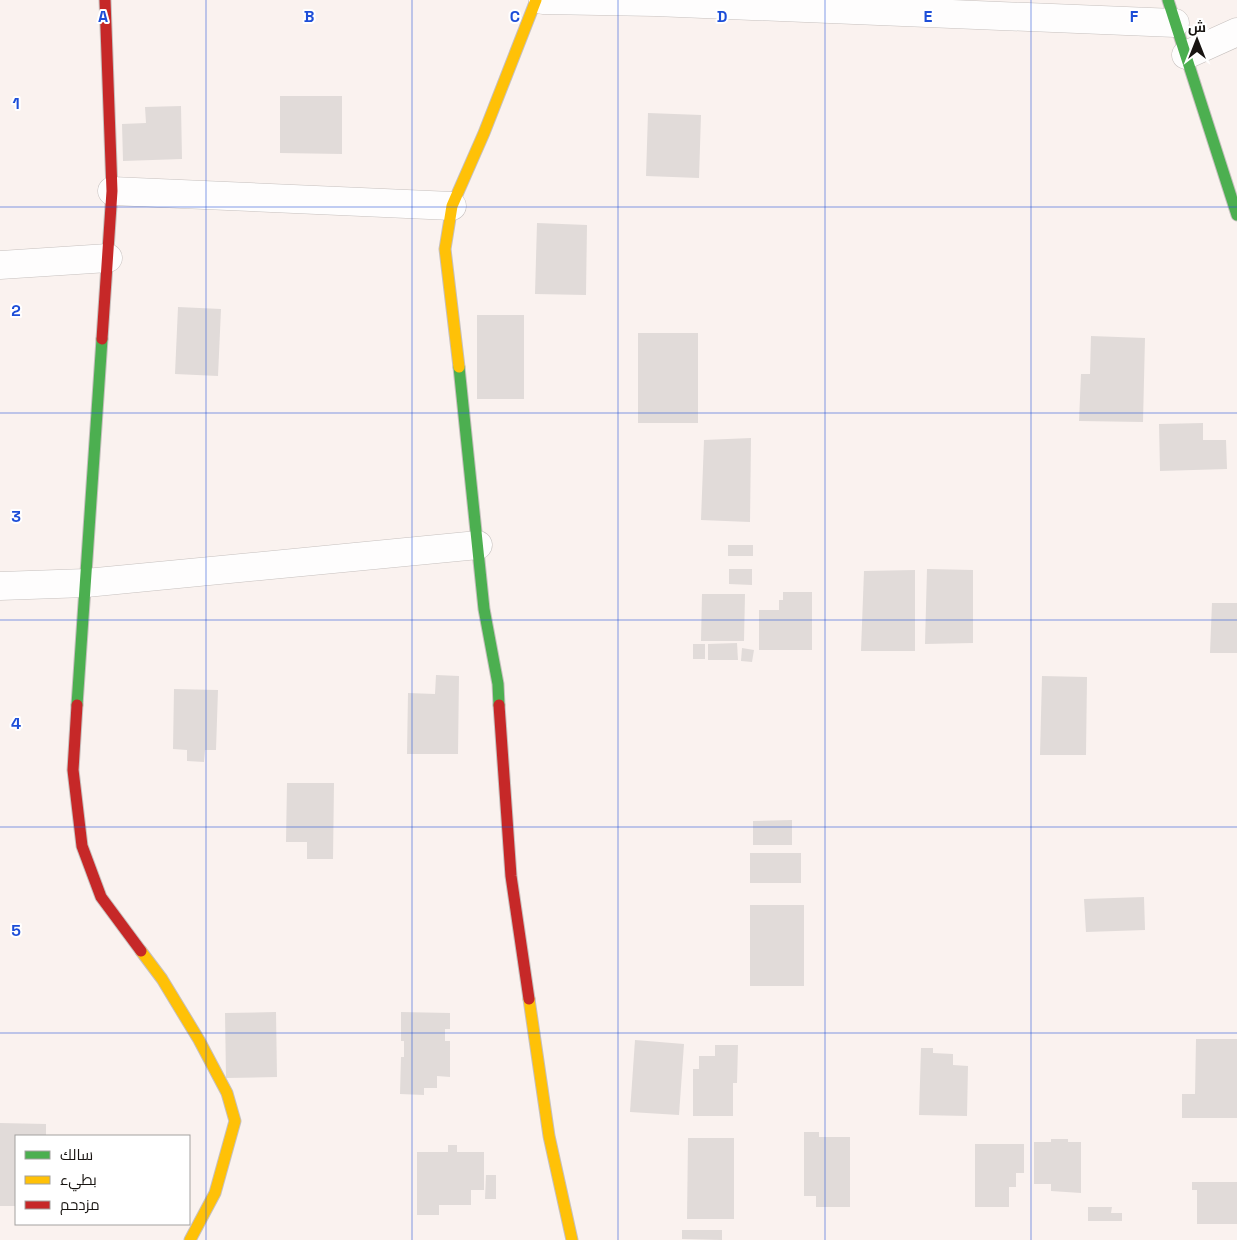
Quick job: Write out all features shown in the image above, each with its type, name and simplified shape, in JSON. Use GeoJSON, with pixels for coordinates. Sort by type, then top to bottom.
{"type":"FeatureCollection","features":[{"type":"Feature","properties":{"kind":"street"},"geometry":{"type":"LineString","coordinates":[[105,0],[112,191],[73,770],[82,846],[101,897],[162,979],[199,1040],[227,1093],[235,1121],[215,1193],[190,1240]]}},
{"type":"Feature","properties":{"kind":"street"},"geometry":{"type":"LineString","coordinates":[[536,0],[484,133],[452,206],[445,249],[484,609],[498,684],[511,876],[549,1136],[572,1240]]}},
{"type":"Feature","properties":{"kind":"street"},"geometry":{"type":"LineString","coordinates":[[543,0],[1171,12],[1237,215]]}},
{"type":"Feature","properties":{"kind":"street"},"geometry":{"type":"LineString","coordinates":[[1186,55],[1237,32]]}},
{"type":"Feature","properties":{"kind":"street"},"geometry":{"type":"LineString","coordinates":[[112,191],[452,206]]}},
{"type":"Feature","properties":{"kind":"street"},"geometry":{"type":"LineString","coordinates":[[0,265],[108,258]]}},
{"type":"Feature","properties":{"kind":"street"},"geometry":{"type":"LineString","coordinates":[[0,586],[86,583],[478,545]]}},
{"type":"Feature","properties":{"kind":"building"},"geometry":{"type":"Polygon","coordinates":[[[280,96],[342,96],[342,154],[280,153],[280,96]]]}},
{"type":"Feature","properties":{"kind":"building"},"geometry":{"type":"Polygon","coordinates":[[[181,106],[182,159],[123,161],[122,124],[146,123],[145,107],[181,106]]]}},
{"type":"Feature","properties":{"kind":"building"},"geometry":{"type":"Polygon","coordinates":[[[648,113],[701,115],[699,178],[646,176],[648,113]]]}},
{"type":"Feature","properties":{"kind":"building"},"geometry":{"type":"Polygon","coordinates":[[[537,223],[587,225],[586,295],[535,294],[537,223]]]}},
{"type":"Feature","properties":{"kind":"building"},"geometry":{"type":"Polygon","coordinates":[[[178,307],[221,309],[218,376],[175,374],[178,307]]]}},
{"type":"Feature","properties":{"kind":"building"},"geometry":{"type":"Polygon","coordinates":[[[477,315],[524,315],[524,399],[477,399],[477,315]]]}},
{"type":"Feature","properties":{"kind":"building"},"geometry":{"type":"Polygon","coordinates":[[[638,333],[698,333],[698,423],[638,423],[638,333]]]}},
{"type":"Feature","properties":{"kind":"building"},"geometry":{"type":"Polygon","coordinates":[[[1091,336],[1145,338],[1143,422],[1079,421],[1081,374],[1090,374],[1091,336]]]}},
{"type":"Feature","properties":{"kind":"building"},"geometry":{"type":"Polygon","coordinates":[[[1203,423],[1203,440],[1226,440],[1227,469],[1160,471],[1159,424],[1203,423]]]}},
{"type":"Feature","properties":{"kind":"building"},"geometry":{"type":"Polygon","coordinates":[[[751,438],[750,522],[701,520],[704,440],[751,438]]]}},
{"type":"Feature","properties":{"kind":"building"},"geometry":{"type":"Polygon","coordinates":[[[728,545],[753,545],[753,556],[728,556],[728,545]]]}},
{"type":"Feature","properties":{"kind":"building"},"geometry":{"type":"Polygon","coordinates":[[[729,569],[752,569],[752,585],[729,584],[729,569]]]}},
{"type":"Feature","properties":{"kind":"building"},"geometry":{"type":"Polygon","coordinates":[[[927,569],[973,570],[973,643],[925,644],[927,569]]]}},
{"type":"Feature","properties":{"kind":"building"},"geometry":{"type":"Polygon","coordinates":[[[915,570],[915,651],[861,651],[864,571],[915,570]]]}},
{"type":"Feature","properties":{"kind":"building"},"geometry":{"type":"Polygon","coordinates":[[[783,592],[812,592],[812,650],[759,650],[759,610],[779,610],[779,600],[783,600],[783,592]]]}},
{"type":"Feature","properties":{"kind":"building"},"geometry":{"type":"Polygon","coordinates":[[[702,594],[745,594],[744,641],[701,641],[702,594]]]}},
{"type":"Feature","properties":{"kind":"building"},"geometry":{"type":"Polygon","coordinates":[[[1212,603],[1237,603],[1237,653],[1210,653],[1212,603]]]}},
{"type":"Feature","properties":{"kind":"building"},"geometry":{"type":"Polygon","coordinates":[[[737,643],[738,660],[708,660],[708,644],[737,643]]]}},
{"type":"Feature","properties":{"kind":"building"},"geometry":{"type":"Polygon","coordinates":[[[693,644],[705,644],[705,659],[693,659],[693,644]]]}},
{"type":"Feature","properties":{"kind":"building"},"geometry":{"type":"Polygon","coordinates":[[[742,648],[754,650],[752,662],[741,661],[742,648]]]}},
{"type":"Feature","properties":{"kind":"building"},"geometry":{"type":"Polygon","coordinates":[[[436,675],[459,676],[458,754],[407,754],[408,693],[435,694],[436,675]]]}},
{"type":"Feature","properties":{"kind":"building"},"geometry":{"type":"Polygon","coordinates":[[[1042,676],[1087,677],[1086,755],[1040,755],[1042,676]]]}},
{"type":"Feature","properties":{"kind":"building"},"geometry":{"type":"Polygon","coordinates":[[[174,689],[218,690],[216,750],[205,750],[204,762],[187,761],[187,750],[173,749],[174,689]]]}},
{"type":"Feature","properties":{"kind":"building"},"geometry":{"type":"Polygon","coordinates":[[[287,783],[334,783],[333,859],[307,859],[307,842],[286,842],[287,783]]]}},
{"type":"Feature","properties":{"kind":"building"},"geometry":{"type":"Polygon","coordinates":[[[792,820],[792,845],[753,845],[753,821],[792,820]]]}},
{"type":"Feature","properties":{"kind":"building"},"geometry":{"type":"Polygon","coordinates":[[[750,853],[801,853],[801,883],[750,883],[750,853]]]}},
{"type":"Feature","properties":{"kind":"building"},"geometry":{"type":"Polygon","coordinates":[[[1144,897],[1145,930],[1086,932],[1084,899],[1144,897]]]}},
{"type":"Feature","properties":{"kind":"building"},"geometry":{"type":"Polygon","coordinates":[[[750,905],[804,905],[804,986],[750,986],[750,905]]]}},
{"type":"Feature","properties":{"kind":"building"},"geometry":{"type":"Polygon","coordinates":[[[276,1012],[277,1077],[226,1078],[225,1013],[276,1012]]]}},
{"type":"Feature","properties":{"kind":"building"},"geometry":{"type":"Polygon","coordinates":[[[401,1012],[450,1013],[450,1029],[445,1029],[445,1041],[450,1041],[450,1077],[437,1076],[437,1088],[424,1088],[424,1095],[400,1094],[401,1057],[404,1057],[404,1041],[401,1041],[401,1012]]]}},
{"type":"Feature","properties":{"kind":"building"},"geometry":{"type":"Polygon","coordinates":[[[1196,1039],[1237,1039],[1237,1118],[1182,1118],[1182,1094],[1195,1094],[1196,1039]]]}},
{"type":"Feature","properties":{"kind":"building"},"geometry":{"type":"Polygon","coordinates":[[[635,1040],[684,1044],[679,1115],[630,1112],[635,1040]]]}},
{"type":"Feature","properties":{"kind":"building"},"geometry":{"type":"Polygon","coordinates":[[[715,1045],[738,1045],[737,1083],[733,1083],[733,1116],[693,1116],[693,1069],[699,1069],[699,1056],[715,1056],[715,1045]]]}},
{"type":"Feature","properties":{"kind":"building"},"geometry":{"type":"Polygon","coordinates":[[[921,1048],[933,1048],[933,1053],[953,1054],[953,1065],[968,1066],[967,1116],[919,1115],[921,1048]]]}},
{"type":"Feature","properties":{"kind":"building"},"geometry":{"type":"Polygon","coordinates":[[[0,1123],[46,1124],[46,1135],[15,1135],[15,1206],[0,1206],[0,1123]]]}},
{"type":"Feature","properties":{"kind":"building"},"geometry":{"type":"Polygon","coordinates":[[[804,1132],[819,1132],[819,1137],[850,1137],[850,1207],[816,1207],[816,1196],[804,1196],[804,1132]]]}},
{"type":"Feature","properties":{"kind":"building"},"geometry":{"type":"Polygon","coordinates":[[[688,1138],[734,1138],[734,1219],[687,1219],[688,1138]]]}},
{"type":"Feature","properties":{"kind":"building"},"geometry":{"type":"Polygon","coordinates":[[[1051,1139],[1068,1139],[1068,1142],[1081,1142],[1081,1193],[1051,1191],[1051,1184],[1034,1184],[1034,1142],[1051,1142],[1051,1139]]]}},
{"type":"Feature","properties":{"kind":"building"},"geometry":{"type":"Polygon","coordinates":[[[975,1144],[1024,1144],[1024,1173],[1016,1173],[1016,1187],[1009,1187],[1009,1207],[975,1207],[975,1144]]]}},
{"type":"Feature","properties":{"kind":"building"},"geometry":{"type":"Polygon","coordinates":[[[448,1145],[457,1145],[457,1152],[484,1152],[484,1190],[471,1190],[471,1205],[439,1205],[439,1215],[417,1215],[417,1152],[448,1152],[448,1145]]]}},
{"type":"Feature","properties":{"kind":"building"},"geometry":{"type":"Polygon","coordinates":[[[486,1175],[496,1175],[496,1199],[485,1199],[486,1175]]]}},
{"type":"Feature","properties":{"kind":"building"},"geometry":{"type":"Polygon","coordinates":[[[1192,1182],[1237,1182],[1237,1224],[1197,1224],[1197,1190],[1192,1190],[1192,1182]]]}},
{"type":"Feature","properties":{"kind":"building"},"geometry":{"type":"Polygon","coordinates":[[[1088,1207],[1112,1207],[1111,1213],[1122,1213],[1122,1221],[1088,1221],[1088,1207]]]}},
{"type":"Feature","properties":{"kind":"building"},"geometry":{"type":"Polygon","coordinates":[[[682,1230],[722,1230],[722,1240],[682,1239],[682,1230]]]}},
{"type":"Feature","properties":{"kind":"traffic: fast"},"geometry":{"type":"LineString","coordinates":[[1168,0],[1237,215]]}},
{"type":"Feature","properties":{"kind":"traffic: fast"},"geometry":{"type":"LineString","coordinates":[[77,705],[102,339]]}},
{"type":"Feature","properties":{"kind":"traffic: fast"},"geometry":{"type":"LineString","coordinates":[[459,367],[484,609],[498,684],[499,705]]}},
{"type":"Feature","properties":{"kind":"traffic: slow"},"geometry":{"type":"LineString","coordinates":[[459,367],[445,249],[452,206],[484,133],[536,0]]}},
{"type":"Feature","properties":{"kind":"traffic: slow"},"geometry":{"type":"LineString","coordinates":[[141,951],[162,979],[199,1040],[227,1093],[235,1121],[215,1193],[190,1240]]}},
{"type":"Feature","properties":{"kind":"traffic: slow"},"geometry":{"type":"LineString","coordinates":[[529,999],[549,1136],[572,1240]]}},
{"type":"Feature","properties":{"kind":"traffic: jam"},"geometry":{"type":"LineString","coordinates":[[102,339],[112,191],[105,0]]}},
{"type":"Feature","properties":{"kind":"traffic: jam"},"geometry":{"type":"LineString","coordinates":[[77,705],[73,770],[82,846],[101,897],[141,951]]}},
{"type":"Feature","properties":{"kind":"traffic: jam"},"geometry":{"type":"LineString","coordinates":[[499,705],[511,876],[529,999]]}}]}
